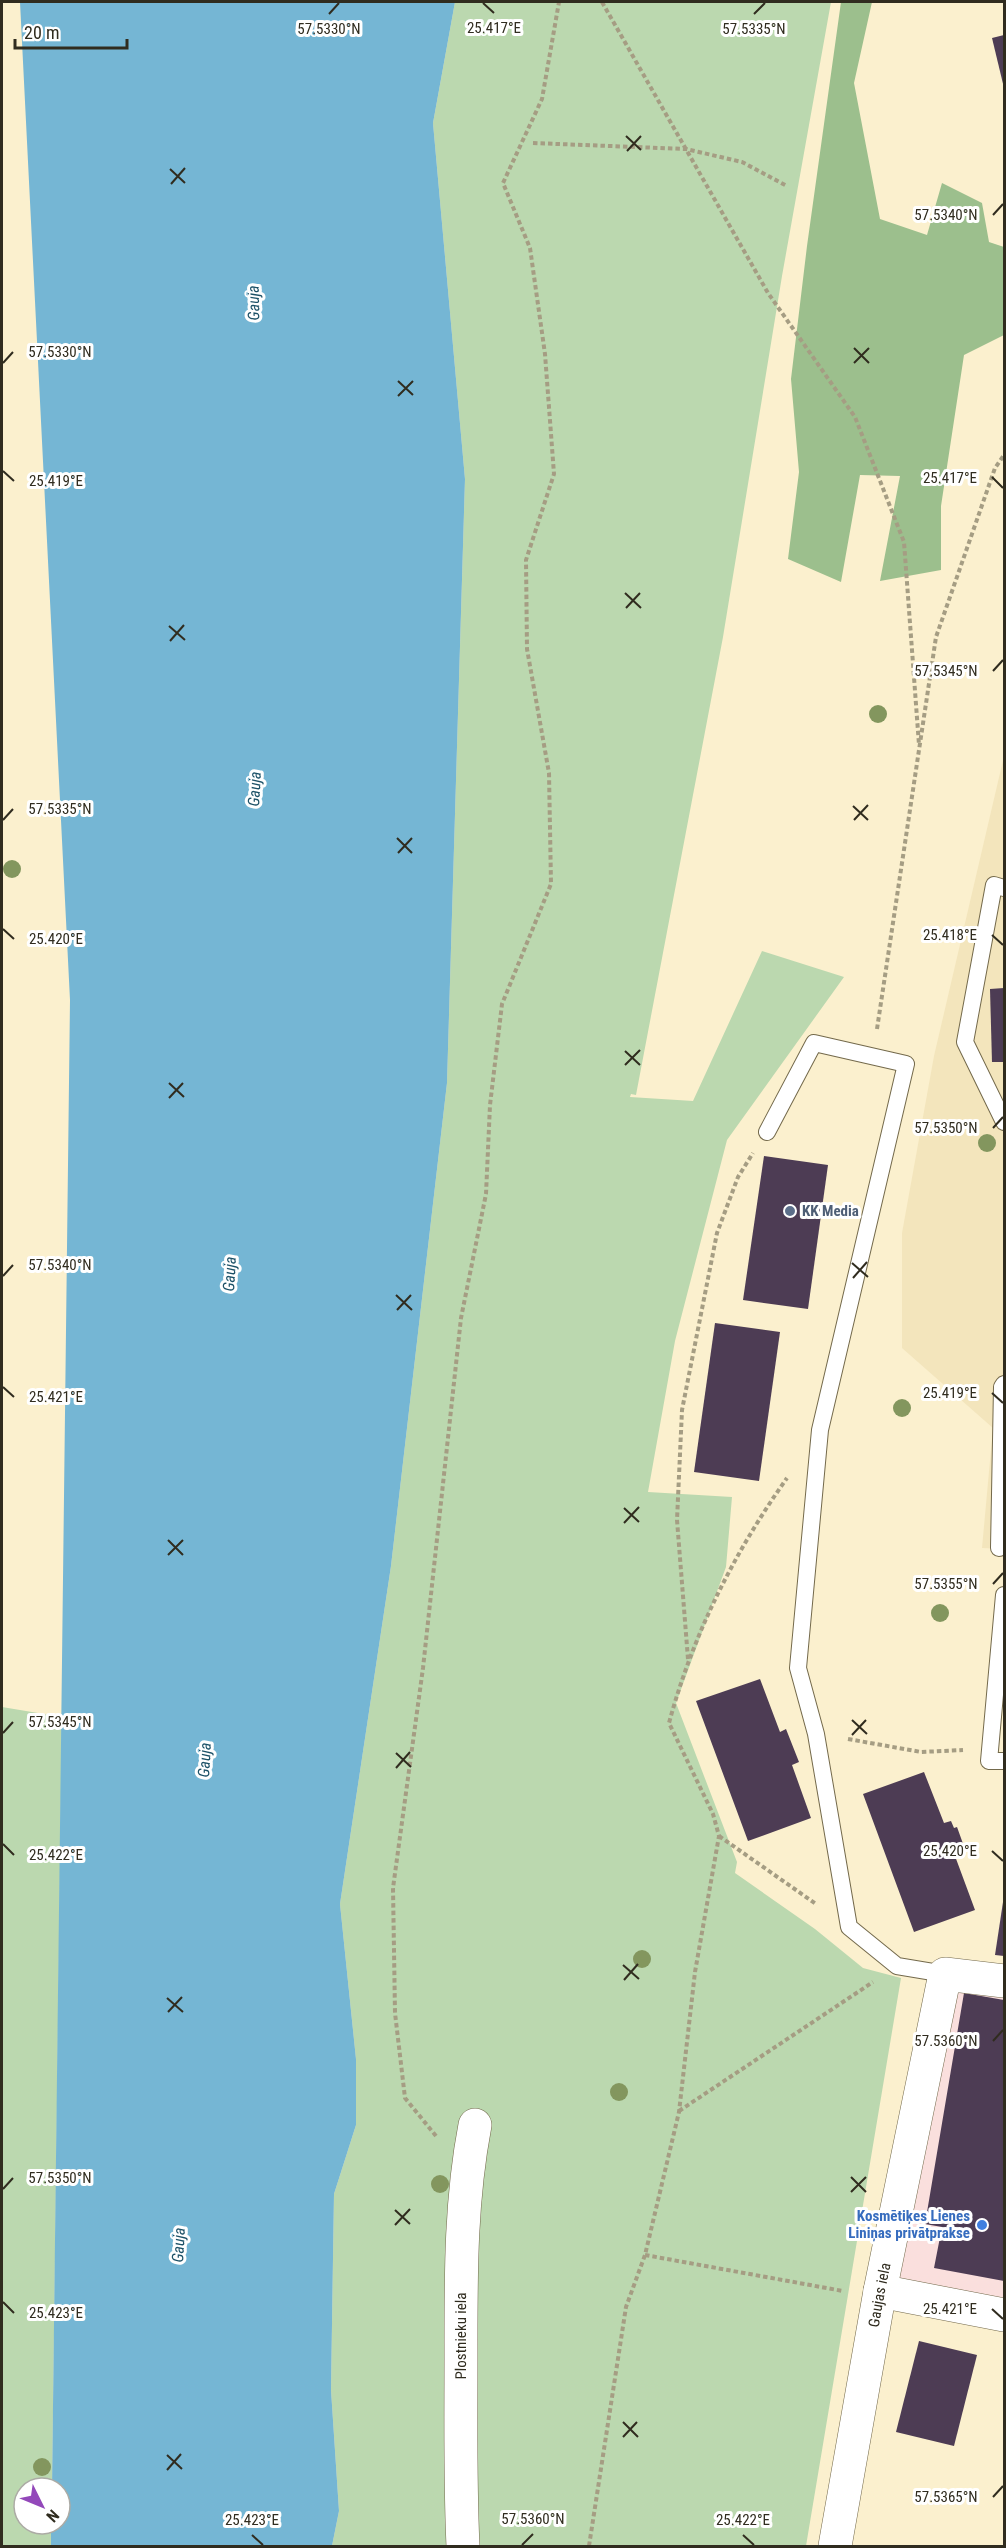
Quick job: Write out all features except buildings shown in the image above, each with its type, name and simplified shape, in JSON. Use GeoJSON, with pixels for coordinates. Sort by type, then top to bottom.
{"type":"FeatureCollection","features":[{"type":"Feature","properties":{"kind":"street"},"geometry":{"type":"LineString","coordinates":[[945,1974],[1005,1981]]}},
{"type":"Feature","properties":{"kind":"street","name":"Gaujas iela"},"geometry":{"type":"LineString","coordinates":[[835,2547],[866,2292],[945,1974]]}},
{"type":"Feature","properties":{"kind":"street","name":"Plostnieku iela"},"geometry":{"type":"LineString","coordinates":[[463,2547],[460,2499],[461,2238],[467,2175],[476,2125]]}},
{"type":"Feature","properties":{"kind":"street"},"geometry":{"type":"LineString","coordinates":[[866,2292],[1005,2315]]}},
{"type":"Feature","properties":{"kind":"lane"},"geometry":{"type":"LineString","coordinates":[[1005,888],[994,885],[965,1042],[1005,1122]]}},
{"type":"Feature","properties":{"kind":"lane"},"geometry":{"type":"LineString","coordinates":[[767,1132],[814,1043],[906,1064],[820,1430],[798,1668],[816,1734],[849,1927],[897,1966],[945,1974]]}},
{"type":"Feature","properties":{"kind":"lane"},"geometry":{"type":"LineString","coordinates":[[999,1548],[1002,1388],[1005,1384]]}},
{"type":"Feature","properties":{"kind":"lane"},"geometry":{"type":"LineString","coordinates":[[1004,1595],[989,1761],[1005,1761]]}},
{"type":"Feature","properties":{"kind":"path"},"geometry":{"type":"LineString","coordinates":[[467,2175],[405,2098],[395,2013],[393,1888],[423,1668],[461,1318],[486,1194],[490,1105],[502,1004],[550,884],[549,773],[527,649],[526,560],[554,474],[545,354],[530,248],[503,183],[542,99],[559,2]]}},
{"type":"Feature","properties":{"kind":"path"},"geometry":{"type":"LineString","coordinates":[[602,2],[768,293],[855,417],[904,542],[920,745]]}},
{"type":"Feature","properties":{"kind":"path"},"geometry":{"type":"LineString","coordinates":[[532,143],[686,149],[742,162],[787,186]]}},
{"type":"Feature","properties":{"kind":"path"},"geometry":{"type":"LineString","coordinates":[[873,1057],[936,637],[995,468],[1005,455]]}},
{"type":"Feature","properties":{"kind":"path"},"geometry":{"type":"LineString","coordinates":[[688,1659],[676,1520],[681,1410],[717,1233],[738,1178],[767,1132]]}},
{"type":"Feature","properties":{"kind":"path"},"geometry":{"type":"LineString","coordinates":[[589,2547],[626,2307],[645,2256],[679,2112],[695,1972],[719,1836],[713,1814],[669,1724],[688,1659],[720,1589],[750,1533],[788,1477]]}},
{"type":"Feature","properties":{"kind":"path"},"geometry":{"type":"LineString","coordinates":[[848,1739],[921,1752],[991,1748]]}},
{"type":"Feature","properties":{"kind":"path"},"geometry":{"type":"LineString","coordinates":[[719,1836],[849,1927]]}},
{"type":"Feature","properties":{"kind":"path"},"geometry":{"type":"LineString","coordinates":[[679,2112],[880,1978]]}},
{"type":"Feature","properties":{"kind":"path"},"geometry":{"type":"LineString","coordinates":[[645,2256],[866,2292]]}},
{"type":"Feature","properties":{"kind":"shaded area"},"geometry":{"type":"Polygon","coordinates":[[[1004,756],[1004,1549],[982,1548],[993,1428],[902,1348],[902,1233],[934,1056],[1004,756]]]}},
{"type":"Feature","properties":{"kind":"shaded area"},"geometry":{"type":"Polygon","coordinates":[[[950,1981],[1004,1988],[1004,2310],[891,2287],[950,1981]]]}},
{"type":"Feature","properties":{"kind":"green space"},"geometry":{"type":"Polygon","coordinates":[[[455,2],[831,2],[782,276],[723,637],[636,1095],[631,1094],[630,1097],[693,1101],[762,951],[844,977],[727,1140],[675,1341],[648,1492],[732,1497],[726,1567],[676,1703],[737,1862],[735,1873],[815,1929],[863,1968],[901,1978],[806,2546],[332,2546],[339,2511],[331,2390],[334,2194],[356,2125],[356,2059],[340,1904],[391,1566],[447,1083],[465,479],[433,123],[455,2]]]}},
{"type":"Feature","properties":{"kind":"green space"},"geometry":{"type":"Polygon","coordinates":[[[841,2],[872,2],[854,83],[880,219],[927,235],[942,183],[982,203],[989,242],[1004,247],[1004,335],[964,355],[941,506],[941,570],[880,581],[900,476],[860,475],[841,582],[788,559],[799,472],[791,379],[841,2]]]}},
{"type":"Feature","properties":{"kind":"green space"},"geometry":{"type":"Polygon","coordinates":[[[2,1707],[62,1717],[52,2476],[12,2476],[12,2536],[51,2536],[51,2546],[2,2546],[2,1707]]]}},
{"type":"Feature","properties":{"kind":"water","name":"Gauja"},"geometry":{"type":"Polygon","coordinates":[[[20,2],[455,2],[433,123],[465,479],[447,1083],[391,1566],[340,1904],[356,2059],[356,2125],[334,2194],[331,2390],[339,2511],[332,2546],[51,2546],[51,2536],[72,2536],[72,2476],[52,2476],[70,1000],[20,2]]]}},
{"type":"Feature","properties":{"kind":"place","name":"KK Media"},"geometry":{"type":"Point","coordinates":[790,1211]}},
{"type":"Feature","properties":{"kind":"place","name":"Kosmētiķes Lienes Liniņas privātprakse"},"geometry":{"type":"Point","coordinates":[982,2225]}}]}
